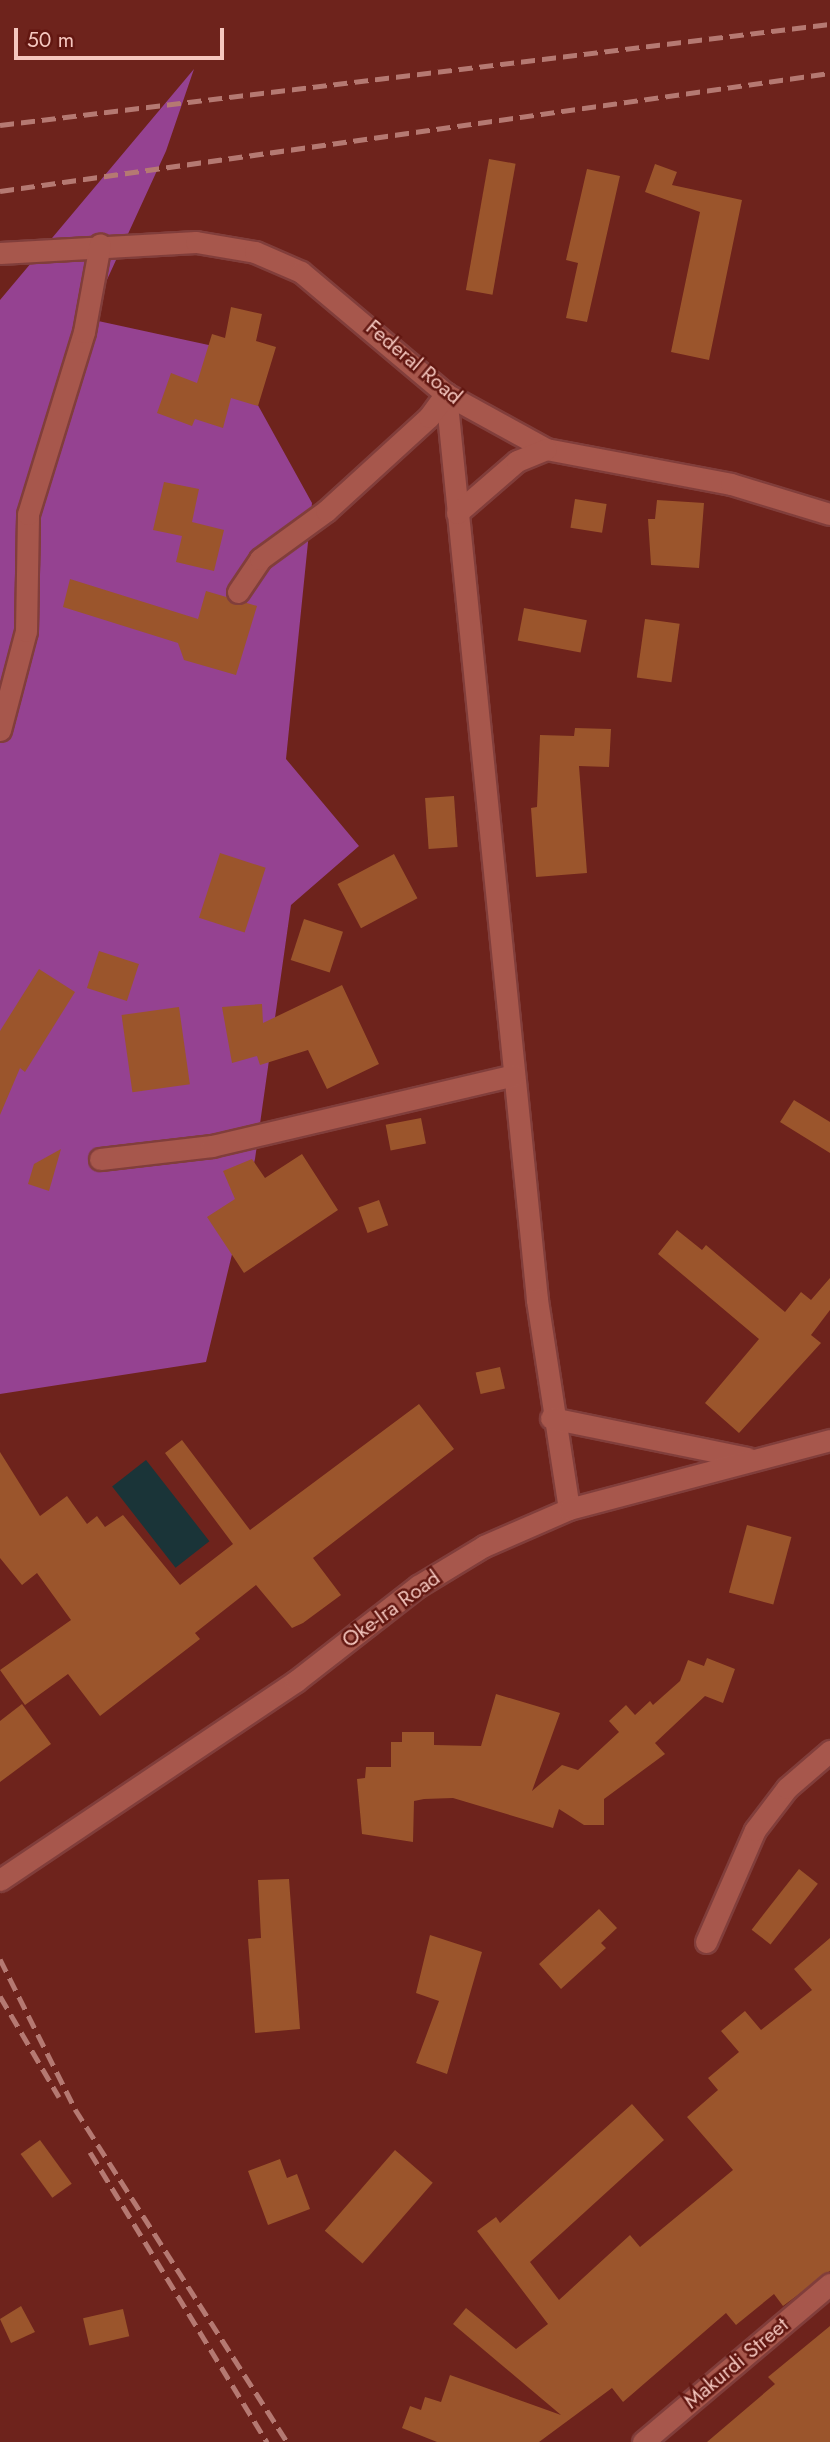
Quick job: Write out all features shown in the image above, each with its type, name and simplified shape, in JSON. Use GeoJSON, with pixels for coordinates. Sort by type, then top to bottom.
{"type":"FeatureCollection","features":[{"type":"Feature","properties":{"kind":"street","name":"Federal Road"},"geometry":{"type":"LineString","coordinates":[[0,253],[100,244],[196,242],[255,252],[290,267],[372,326],[446,394],[546,449],[731,484],[830,514]]}},
{"type":"Feature","properties":{"kind":"street"},"geometry":{"type":"LineString","coordinates":[[0,730],[26,631],[28,514],[84,332],[100,244]]}},
{"type":"Feature","properties":{"kind":"street"},"geometry":{"type":"LineString","coordinates":[[446,394],[537,1300],[551,1418],[569,1509]]}},
{"type":"Feature","properties":{"kind":"street"},"geometry":{"type":"LineString","coordinates":[[238,592],[260,559],[326,511],[429,416],[446,394]]}},
{"type":"Feature","properties":{"kind":"street"},"geometry":{"type":"LineString","coordinates":[[457,513],[517,461],[546,449]]}},
{"type":"Feature","properties":{"kind":"street"},"geometry":{"type":"LineString","coordinates":[[100,1159],[212,1146],[514,1076]]}},
{"type":"Feature","properties":{"kind":"street"},"geometry":{"type":"LineString","coordinates":[[551,1418],[753,1459]]}},
{"type":"Feature","properties":{"kind":"street","name":"Oke-Ira Road"},"geometry":{"type":"LineString","coordinates":[[0,1880],[296,1681],[418,1586],[484,1546],[569,1509],[830,1440]]}},
{"type":"Feature","properties":{"kind":"street"},"geometry":{"type":"LineString","coordinates":[[706,1942],[755,1830],[787,1788],[830,1751]]}},
{"type":"Feature","properties":{"kind":"street","name":"Makurdi Street"},"geometry":{"type":"LineString","coordinates":[[643,2442],[830,2284]]}},
{"type":"Feature","properties":{"kind":"shaded area"},"geometry":{"type":"Polygon","coordinates":[[[194,69],[166,151],[89,319],[227,349],[312,503],[286,759],[359,846],[291,905],[255,1159],[206,1362],[0,1394],[0,300],[194,69]]]}},
{"type":"Feature","properties":{"kind":"water"},"geometry":{"type":"Polygon","coordinates":[[[146,1460],[209,1541],[176,1568],[112,1486],[146,1460]]]}},
{"type":"Feature","properties":{"kind":"building"},"geometry":{"type":"Polygon","coordinates":[[[489,159],[516,164],[492,295],[466,290],[489,159]]]}},
{"type":"Feature","properties":{"kind":"building"},"geometry":{"type":"Polygon","coordinates":[[[655,164],[677,172],[672,185],[742,200],[709,360],[671,352],[700,212],[645,192],[655,164]]]}},
{"type":"Feature","properties":{"kind":"building"},"geometry":{"type":"Polygon","coordinates":[[[587,169],[620,176],[587,322],[566,318],[578,263],[566,260],[587,169]]]}},
{"type":"Feature","properties":{"kind":"building"},"geometry":{"type":"Polygon","coordinates":[[[231,307],[262,314],[256,341],[276,347],[258,406],[231,398],[223,428],[195,419],[192,426],[157,413],[171,373],[197,383],[212,334],[225,338],[231,307]]]}},
{"type":"Feature","properties":{"kind":"building"},"geometry":{"type":"Polygon","coordinates":[[[164,482],[199,489],[192,522],[224,530],[214,571],[176,562],[182,536],[153,530],[164,482]]]}},
{"type":"Feature","properties":{"kind":"building"},"geometry":{"type":"Polygon","coordinates":[[[575,499],[607,504],[602,533],[570,528],[575,499]]]}},
{"type":"Feature","properties":{"kind":"building"},"geometry":{"type":"Polygon","coordinates":[[[657,500],[704,503],[699,568],[651,565],[648,519],[655,519],[657,500]]]}},
{"type":"Feature","properties":{"kind":"building"},"geometry":{"type":"Polygon","coordinates":[[[70,579],[198,619],[206,591],[257,606],[236,675],[184,660],[178,643],[63,607],[70,579]]]}},
{"type":"Feature","properties":{"kind":"building"},"geometry":{"type":"Polygon","coordinates":[[[524,608],[587,620],[581,653],[518,640],[524,608]]]}},
{"type":"Feature","properties":{"kind":"building"},"geometry":{"type":"Polygon","coordinates":[[[645,619],[680,624],[671,682],[637,677],[645,619]]]}},
{"type":"Feature","properties":{"kind":"building"},"geometry":{"type":"Polygon","coordinates":[[[575,728],[611,729],[609,767],[579,766],[587,873],[536,877],[531,808],[537,807],[540,735],[574,736],[575,728]]]}},
{"type":"Feature","properties":{"kind":"building"},"geometry":{"type":"Polygon","coordinates":[[[454,796],[458,847],[429,849],[425,798],[454,796]]]}},
{"type":"Feature","properties":{"kind":"building"},"geometry":{"type":"Polygon","coordinates":[[[220,853],[266,868],[245,933],[199,918],[220,853]]]}},
{"type":"Feature","properties":{"kind":"building"},"geometry":{"type":"Polygon","coordinates":[[[394,854],[417,898],[361,928],[337,884],[394,854]]]}},
{"type":"Feature","properties":{"kind":"building"},"geometry":{"type":"Polygon","coordinates":[[[304,919],[343,932],[330,973],[291,960],[304,919]]]}},
{"type":"Feature","properties":{"kind":"building"},"geometry":{"type":"Polygon","coordinates":[[[99,951],[139,964],[127,1001],[87,988],[99,951]]]}},
{"type":"Feature","properties":{"kind":"building"},"geometry":{"type":"Polygon","coordinates":[[[39,969],[75,992],[25,1072],[20,1068],[0,1115],[0,1031],[39,969]]]}},
{"type":"Feature","properties":{"kind":"building"},"geometry":{"type":"Polygon","coordinates":[[[342,985],[379,1064],[327,1089],[308,1050],[260,1065],[257,1056],[232,1063],[222,1007],[262,1004],[263,1023],[342,985]]]}},
{"type":"Feature","properties":{"kind":"building"},"geometry":{"type":"Polygon","coordinates":[[[179,1007],[190,1084],[132,1092],[122,1015],[179,1007]]]}},
{"type":"Feature","properties":{"kind":"building"},"geometry":{"type":"Polygon","coordinates":[[[794,1100],[830,1122],[830,1153],[780,1122],[794,1100]]]}},
{"type":"Feature","properties":{"kind":"building"},"geometry":{"type":"Polygon","coordinates":[[[421,1118],[426,1144],[391,1150],[386,1125],[421,1118]]]}},
{"type":"Feature","properties":{"kind":"building"},"geometry":{"type":"Polygon","coordinates":[[[61,1149],[49,1191],[28,1184],[34,1164],[61,1149]]]}},
{"type":"Feature","properties":{"kind":"building"},"geometry":{"type":"Polygon","coordinates":[[[302,1154],[338,1210],[244,1273],[207,1217],[235,1199],[223,1171],[252,1159],[265,1178],[302,1154]]]}},
{"type":"Feature","properties":{"kind":"building"},"geometry":{"type":"Polygon","coordinates":[[[379,1200],[388,1225],[368,1233],[358,1208],[379,1200]]]}},
{"type":"Feature","properties":{"kind":"building"},"geometry":{"type":"Polygon","coordinates":[[[677,1230],[702,1250],[706,1245],[785,1312],[801,1292],[811,1300],[830,1278],[830,1310],[811,1335],[821,1343],[739,1433],[705,1403],[759,1339],[658,1254],[677,1230]]]}},
{"type":"Feature","properties":{"kind":"building"},"geometry":{"type":"Polygon","coordinates":[[[500,1367],[505,1388],[481,1394],[476,1373],[500,1367]]]}},
{"type":"Feature","properties":{"kind":"building"},"geometry":{"type":"Polygon","coordinates":[[[419,1404],[454,1449],[313,1558],[341,1595],[303,1623],[292,1628],[256,1585],[195,1633],[200,1639],[100,1716],[68,1674],[25,1705],[0,1670],[71,1620],[37,1573],[22,1585],[0,1558],[0,1452],[40,1516],[67,1496],[87,1524],[97,1516],[105,1527],[123,1515],[180,1585],[233,1544],[165,1453],[182,1440],[250,1530],[419,1404]]]}},
{"type":"Feature","properties":{"kind":"building"},"geometry":{"type":"Polygon","coordinates":[[[747,1525],[791,1537],[773,1605],[729,1593],[747,1525]]]}},
{"type":"Feature","properties":{"kind":"building"},"geometry":{"type":"Polygon","coordinates":[[[707,1658],[735,1669],[723,1703],[705,1696],[655,1743],[665,1754],[604,1799],[604,1825],[584,1825],[559,1809],[553,1828],[453,1798],[424,1799],[414,1801],[413,1842],[362,1834],[357,1779],[365,1778],[366,1767],[391,1767],[391,1742],[402,1742],[402,1732],[434,1732],[434,1745],[481,1746],[496,1694],[560,1713],[532,1791],[562,1765],[578,1770],[619,1732],[609,1721],[626,1705],[635,1715],[650,1701],[653,1705],[680,1681],[688,1660],[704,1666],[707,1658]]]}},
{"type":"Feature","properties":{"kind":"building"},"geometry":{"type":"Polygon","coordinates":[[[22,1704],[51,1744],[0,1782],[0,1721],[22,1704]]]}},
{"type":"Feature","properties":{"kind":"building"},"geometry":{"type":"Polygon","coordinates":[[[799,1869],[818,1884],[771,1944],[752,1930],[799,1869]]]}},
{"type":"Feature","properties":{"kind":"building"},"geometry":{"type":"Polygon","coordinates":[[[289,1879],[300,2029],[255,2033],[248,1939],[261,1938],[258,1880],[289,1879]]]}},
{"type":"Feature","properties":{"kind":"building"},"geometry":{"type":"Polygon","coordinates":[[[599,1909],[617,1928],[601,1943],[606,1948],[561,1989],[539,1964],[599,1909]]]}},
{"type":"Feature","properties":{"kind":"building"},"geometry":{"type":"Polygon","coordinates":[[[430,1935],[482,1952],[447,2074],[416,2063],[439,2001],[416,1993],[430,1935]]]}},
{"type":"Feature","properties":{"kind":"building"},"geometry":{"type":"Polygon","coordinates":[[[830,1938],[830,2271],[783,2306],[774,2294],[736,2325],[726,2313],[623,2402],[612,2388],[539,2442],[437,2442],[402,2428],[410,2406],[421,2410],[425,2397],[441,2402],[450,2375],[561,2415],[453,2324],[466,2308],[516,2349],[548,2324],[477,2231],[496,2217],[500,2223],[632,2104],[664,2140],[530,2262],[559,2300],[630,2235],[640,2247],[733,2170],[687,2117],[718,2090],[708,2078],[739,2052],[721,2031],[745,2011],[761,2030],[812,1990],[794,1969],[830,1938]]]}},
{"type":"Feature","properties":{"kind":"building"},"geometry":{"type":"Polygon","coordinates":[[[40,2140],[72,2184],[52,2198],[21,2154],[40,2140]]]}},
{"type":"Feature","properties":{"kind":"building"},"geometry":{"type":"Polygon","coordinates":[[[395,2150],[433,2183],[363,2264],[325,2231],[395,2150]]]}},
{"type":"Feature","properties":{"kind":"building"},"geometry":{"type":"Polygon","coordinates":[[[280,2159],[287,2178],[297,2174],[310,2209],[268,2225],[248,2171],[280,2159]]]}},
{"type":"Feature","properties":{"kind":"building"},"geometry":{"type":"Polygon","coordinates":[[[21,2306],[35,2332],[11,2343],[0,2319],[21,2306]]]}},
{"type":"Feature","properties":{"kind":"building"},"geometry":{"type":"Polygon","coordinates":[[[123,2309],[129,2336],[89,2346],[83,2318],[123,2309]]]}},
{"type":"Feature","properties":{"kind":"building"},"geometry":{"type":"Polygon","coordinates":[[[830,2326],[830,2442],[707,2442],[775,2384],[768,2377],[830,2326]]]}},
{"type":"Feature","properties":{"kind":"railway"},"geometry":{"type":"LineString","coordinates":[[0,125],[830,24]]}},
{"type":"Feature","properties":{"kind":"railway"},"geometry":{"type":"LineString","coordinates":[[0,191],[830,73]]}},
{"type":"Feature","properties":{"kind":"railway"},"geometry":{"type":"LineString","coordinates":[[0,1959],[75,2109],[287,2442]]}},
{"type":"Feature","properties":{"kind":"railway"},"geometry":{"type":"LineString","coordinates":[[0,1996],[59,2097]]}},
{"type":"Feature","properties":{"kind":"railway"},"geometry":{"type":"LineString","coordinates":[[90,2152],[267,2442]]}}]}
